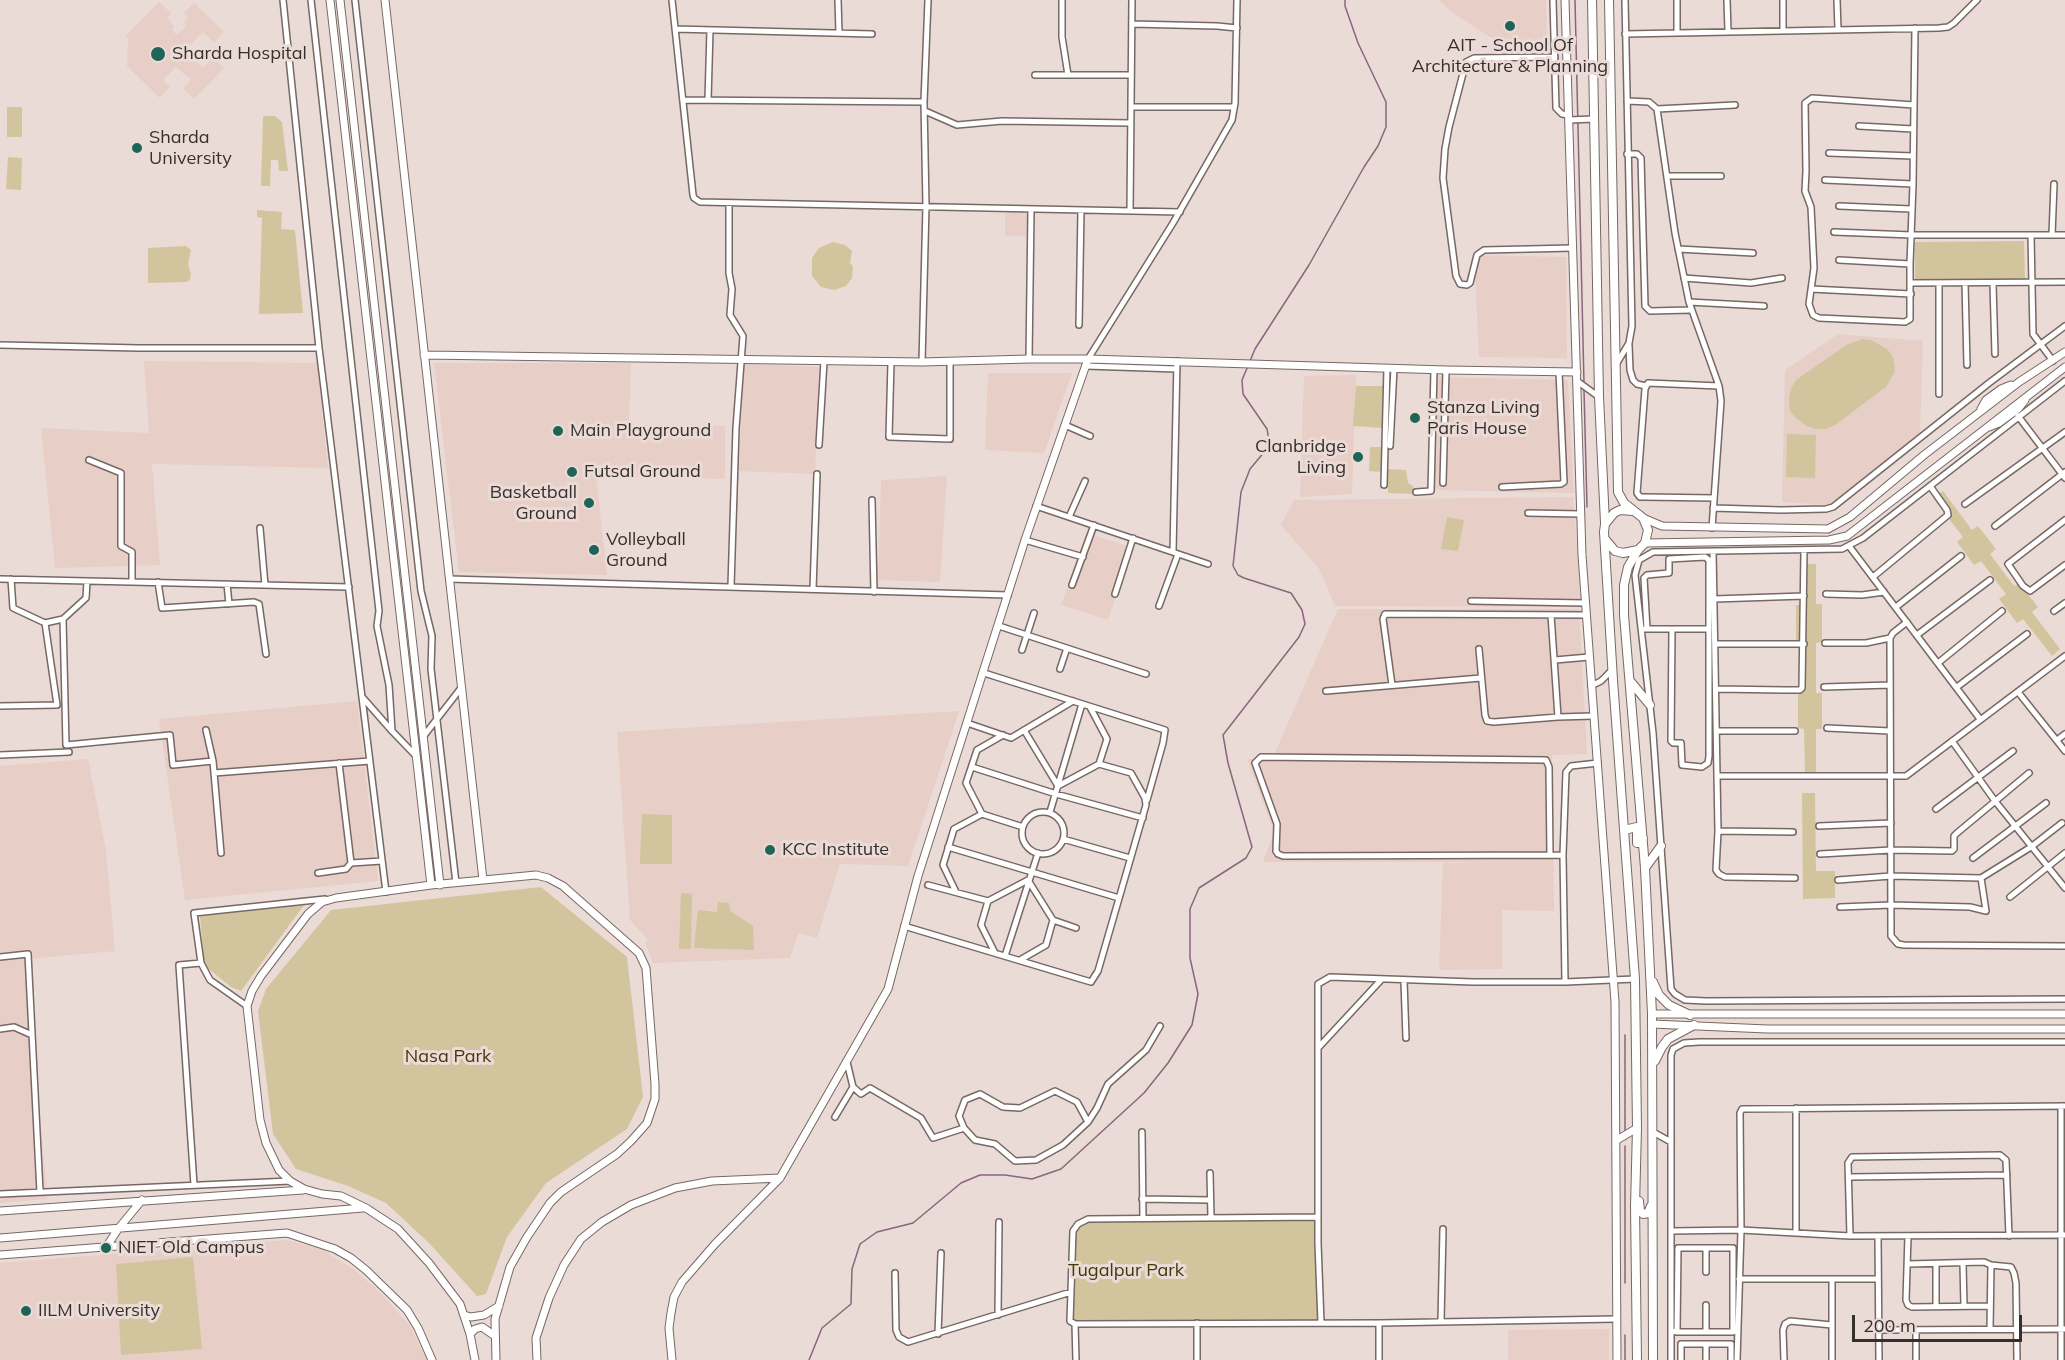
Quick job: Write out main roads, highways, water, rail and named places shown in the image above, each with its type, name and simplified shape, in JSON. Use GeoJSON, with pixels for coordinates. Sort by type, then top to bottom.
{"type":"FeatureCollection","features":[{"type":"Feature","properties":{"kind":"main road"},"geometry":{"type":"LineString","coordinates":[[1592,0],[1591,119],[1596,395],[1612,670],[1635,979],[1637,1360]]}},
{"type":"Feature","properties":{"kind":"main road"},"geometry":{"type":"LineString","coordinates":[[1609,0],[1618,492],[1624,503],[1643,518],[1648,530],[1645,543],[1628,567],[1624,585],[1651,978],[1653,1360]]}},
{"type":"Feature","properties":{"kind":"main road"},"geometry":{"type":"LineString","coordinates":[[1605,524],[1614,513],[1620,510],[1635,512]]}},
{"type":"Feature","properties":{"kind":"main road"},"geometry":{"type":"LineString","coordinates":[[1605,539],[1616,551],[1623,553],[1638,550]]}},
{"type":"Feature","properties":{"kind":"main road"},"geometry":{"type":"LineString","coordinates":[[1630,680],[1650,705]]}},
{"type":"Feature","properties":{"kind":"main road"},"geometry":{"type":"LineString","coordinates":[[1624,830],[1637,826],[1637,843],[1643,838]]}},
{"type":"Feature","properties":{"kind":"main road"},"geometry":{"type":"LineString","coordinates":[[1645,868],[1660,846]]}},
{"type":"Feature","properties":{"kind":"main road"},"geometry":{"type":"LineString","coordinates":[[1651,978],[1659,995],[1669,1005],[1690,1014]]}},
{"type":"Feature","properties":{"kind":"main road"},"geometry":{"type":"LineString","coordinates":[[1653,1070],[1656,1056],[1668,1039],[1694,1025]]}},
{"type":"Feature","properties":{"kind":"main road"},"geometry":{"type":"LineString","coordinates":[[1635,1190],[1641,1213],[1648,1213],[1652,1202]]}},
{"type":"Feature","properties":{"kind":"waterway"},"geometry":{"type":"LineString","coordinates":[[1250,361],[1255,349],[1309,265],[1378,146],[1386,127],[1386,102],[1358,43],[1345,0]]}},
{"type":"Feature","properties":{"kind":"waterway"},"geometry":{"type":"LineString","coordinates":[[1575,0],[1584,383]]}},
{"type":"Feature","properties":{"kind":"waterway"},"geometry":{"type":"LineString","coordinates":[[809,1360],[822,1328],[851,1304],[852,1269],[860,1244],[877,1232],[913,1223],[961,1183],[980,1175],[1005,1175],[1032,1179],[1061,1169],[1144,1093],[1168,1063],[1192,1025],[1198,994],[1190,958],[1190,909],[1199,888],[1246,858],[1252,847],[1228,763],[1223,735],[1299,637],[1305,624],[1302,610],[1291,593],[1244,578],[1238,575],[1233,566],[1241,492],[1250,469],[1265,451],[1269,441],[1267,429],[1243,394],[1242,380],[1248,366]]}},
{"type":"Feature","properties":{"kind":"waterway"},"geometry":{"type":"LineString","coordinates":[[1584,390],[1587,507]]}},
{"type":"Feature","properties":{"kind":"waterway"},"geometry":{"type":"LineString","coordinates":[[1625,1035],[1625,1133]]}},
{"type":"Feature","properties":{"kind":"waterway"},"geometry":{"type":"LineString","coordinates":[[1625,1146],[1625,1283]]}},
{"type":"Feature","properties":{"kind":"waterway"},"geometry":{"type":"LineString","coordinates":[[1625,1335],[1625,1360]]}},
{"type":"Feature","properties":{"kind":"place","name":"AIT - School Of Architecture & Planning"},"geometry":{"type":"Point","coordinates":[1510,26]}},
{"type":"Feature","properties":{"kind":"place","name":"Sharda Hospital"},"geometry":{"type":"Point","coordinates":[158,54]}},
{"type":"Feature","properties":{"kind":"place","name":"Sharda University"},"geometry":{"type":"Point","coordinates":[137,148]}},
{"type":"Feature","properties":{"kind":"place","name":"Stanza Living Paris House"},"geometry":{"type":"Point","coordinates":[1415,418]}},
{"type":"Feature","properties":{"kind":"place","name":"Main Playground"},"geometry":{"type":"Point","coordinates":[558,431]}},
{"type":"Feature","properties":{"kind":"place","name":"Clanbridge Living"},"geometry":{"type":"Point","coordinates":[1358,457]}},
{"type":"Feature","properties":{"kind":"place","name":"Futsal Ground"},"geometry":{"type":"Point","coordinates":[572,472]}},
{"type":"Feature","properties":{"kind":"place","name":"Basketball Ground"},"geometry":{"type":"Point","coordinates":[589,503]}},
{"type":"Feature","properties":{"kind":"place","name":"Volleyball Ground"},"geometry":{"type":"Point","coordinates":[594,550]}},
{"type":"Feature","properties":{"kind":"place","name":"KCC Institute"},"geometry":{"type":"Point","coordinates":[770,850]}},
{"type":"Feature","properties":{"kind":"place","name":"NIET Old Campus"},"geometry":{"type":"Point","coordinates":[106,1248]}},
{"type":"Feature","properties":{"kind":"place","name":"IILM University"},"geometry":{"type":"Point","coordinates":[26,1311]}},
{"type":"Feature","properties":{"kind":"park label","name":"Nasa Park"},"geometry":{"type":"Point","coordinates":[448,1057]}},
{"type":"Feature","properties":{"kind":"park label","name":"Tugalpur Park"},"geometry":{"type":"Point","coordinates":[1126,1271]}}]}
